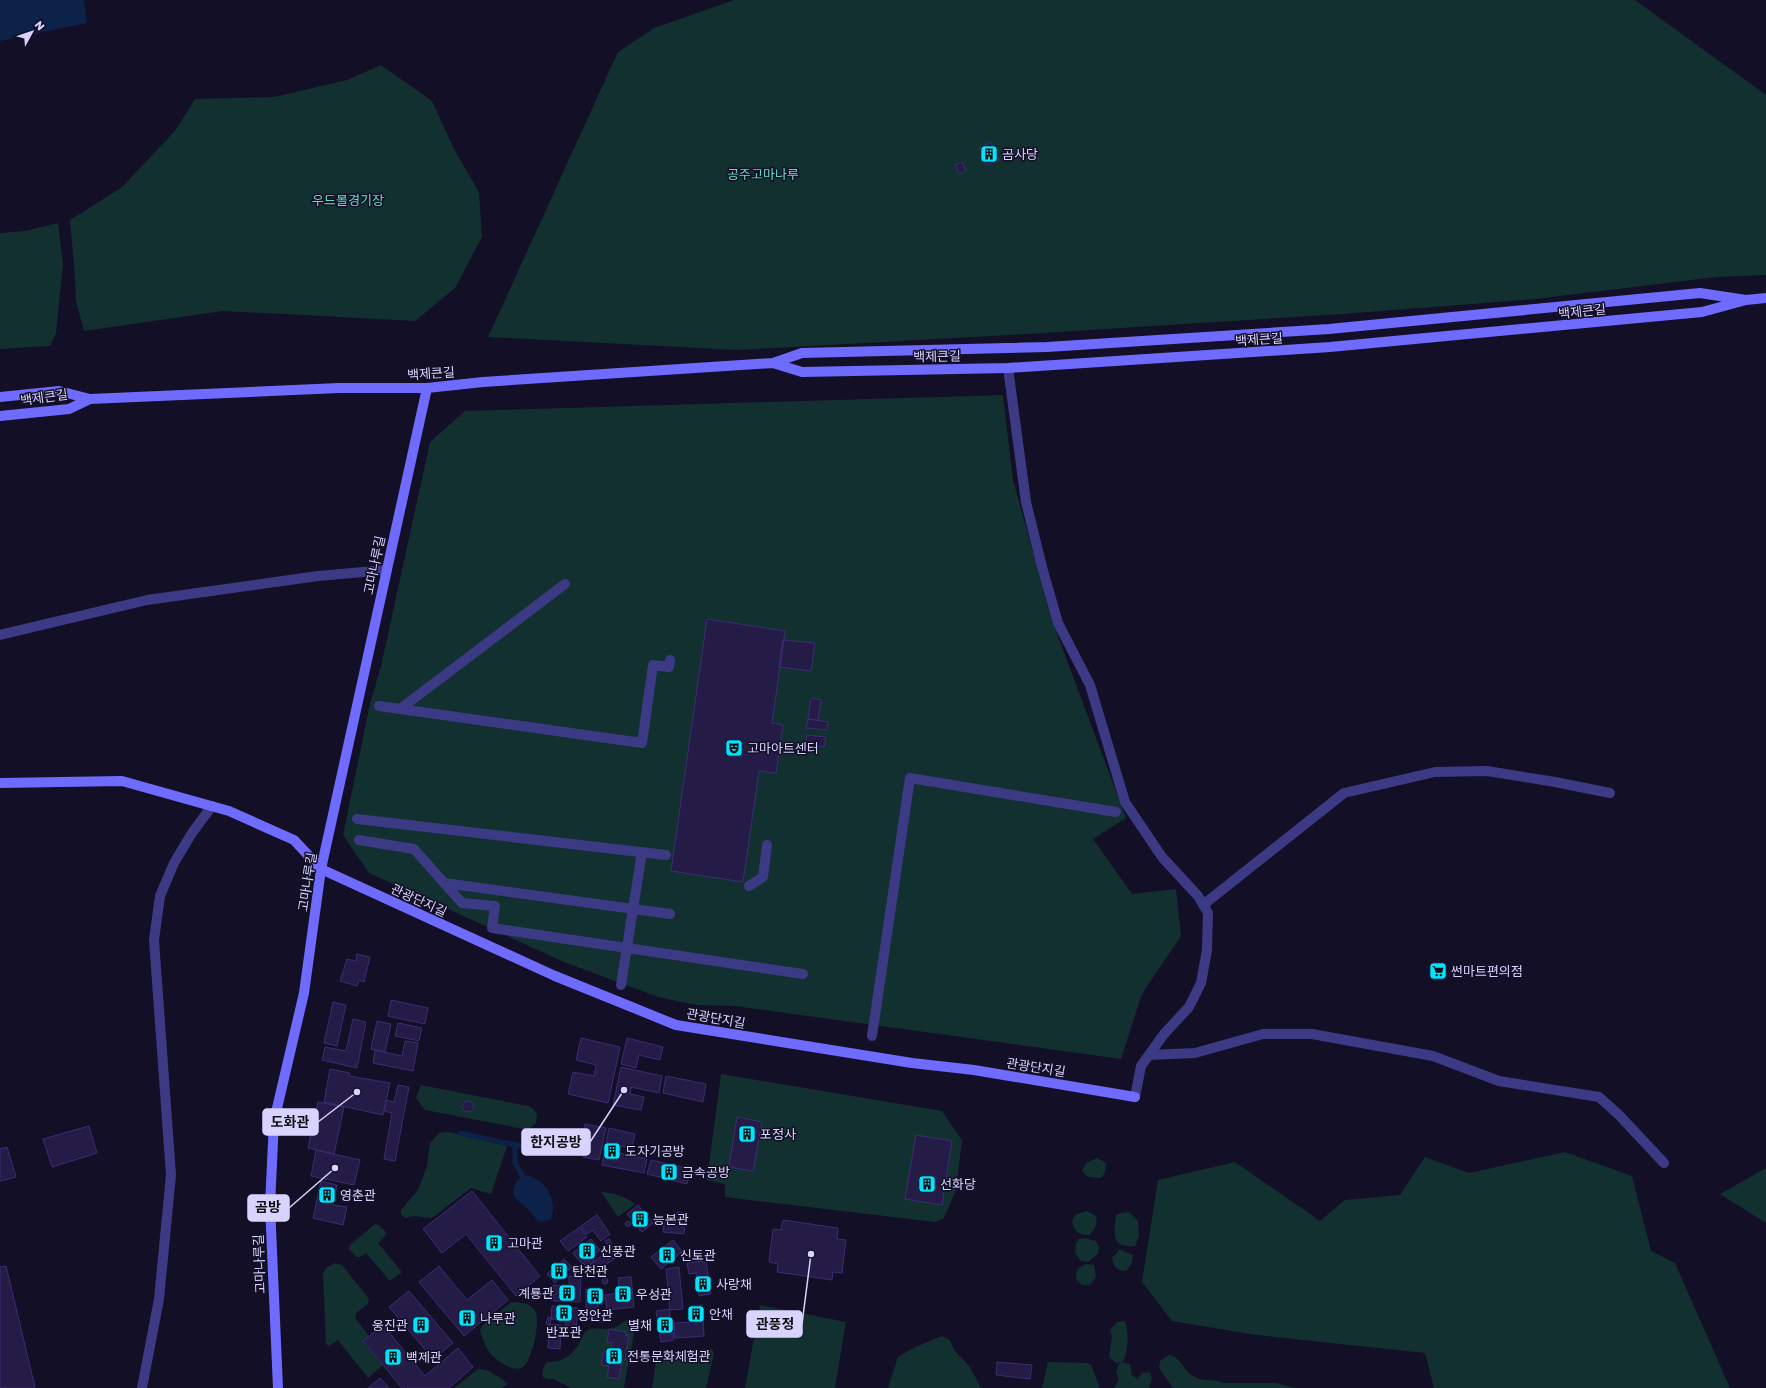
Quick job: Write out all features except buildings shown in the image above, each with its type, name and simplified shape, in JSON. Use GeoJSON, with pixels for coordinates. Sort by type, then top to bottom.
{"type":"FeatureCollection","features":[{"type":"Feature","properties":{"kind":"main road","name":"백제큰길"},"geometry":{"type":"LineString","coordinates":[[0,397],[59,391],[90,399],[339,388],[427,388],[483,382],[773,363],[802,353],[1047,347],[1329,329],[1700,293],[1746,300]]}},
{"type":"Feature","properties":{"kind":"main road","name":"백제큰길"},"geometry":{"type":"LineString","coordinates":[[773,363],[802,372],[1008,368],[1330,347],[1702,312],[1746,300],[1766,298]]}},
{"type":"Feature","properties":{"kind":"main road","name":"고마나루길"},"geometry":{"type":"LineString","coordinates":[[278,1388],[270,1205],[274,1120],[304,993],[321,869],[427,388]]}},
{"type":"Feature","properties":{"kind":"main road","name":"백제큰길"},"geometry":{"type":"LineString","coordinates":[[0,416],[69,409],[90,399]]}},
{"type":"Feature","properties":{"kind":"main road"},"geometry":{"type":"LineString","coordinates":[[0,783],[122,781],[230,811],[294,840],[321,869]]}},
{"type":"Feature","properties":{"kind":"main road","name":"관광단지길"},"geometry":{"type":"LineString","coordinates":[[321,869],[555,976],[676,1025],[912,1063],[974,1070],[1135,1097]]}},
{"type":"Feature","properties":{"kind":"street"},"geometry":{"type":"LineString","coordinates":[[1008,368],[1026,502],[1058,623],[1090,685],[1125,802],[1162,857],[1198,896],[1208,914],[1207,950],[1201,983],[1189,1007],[1164,1034],[1141,1066],[1135,1097]]}},
{"type":"Feature","properties":{"kind":"street"},"geometry":{"type":"LineString","coordinates":[[0,635],[147,600],[318,576],[386,570]]}},
{"type":"Feature","properties":{"kind":"street"},"geometry":{"type":"LineString","coordinates":[[400,709],[565,584]]}},
{"type":"Feature","properties":{"kind":"street"},"geometry":{"type":"LineString","coordinates":[[379,706],[642,743],[653,665],[669,667],[670,660]]}},
{"type":"Feature","properties":{"kind":"street"},"geometry":{"type":"LineString","coordinates":[[1202,905],[1344,793],[1435,772],[1487,771],[1610,793]]}},
{"type":"Feature","properties":{"kind":"street"},"geometry":{"type":"LineString","coordinates":[[872,1036],[910,778],[1116,812]]}},
{"type":"Feature","properties":{"kind":"street"},"geometry":{"type":"LineString","coordinates":[[142,1388],[159,1300],[171,1175],[154,940],[160,896],[192,833],[212,806]]}},
{"type":"Feature","properties":{"kind":"street"},"geometry":{"type":"LineString","coordinates":[[357,819],[666,855]]}},
{"type":"Feature","properties":{"kind":"street"},"geometry":{"type":"LineString","coordinates":[[359,840],[414,849],[462,903],[495,906],[492,928],[803,974]]}},
{"type":"Feature","properties":{"kind":"street"},"geometry":{"type":"LineString","coordinates":[[749,886],[763,876],[767,844]]}},
{"type":"Feature","properties":{"kind":"street"},"geometry":{"type":"LineString","coordinates":[[621,985],[642,852]]}},
{"type":"Feature","properties":{"kind":"street"},"geometry":{"type":"LineString","coordinates":[[444,883],[670,914]]}},
{"type":"Feature","properties":{"kind":"street"},"geometry":{"type":"LineString","coordinates":[[1149,1055],[1195,1053],[1263,1034],[1312,1034],[1433,1056],[1499,1082],[1599,1097],[1619,1115],[1664,1163]]}},
{"type":"Feature","properties":{"kind":"green space","name":"공주고마나루"},"geometry":{"type":"Polygon","coordinates":[[[734,0],[1635,0],[1766,95],[1766,275],[1716,277],[1535,299],[1343,314],[738,350],[488,337],[618,52],[654,28],[734,0]]]}},
{"type":"Feature","properties":{"kind":"green space","name":"우드볼경기장"},"geometry":{"type":"Polygon","coordinates":[[[381,65],[432,101],[455,151],[479,192],[482,237],[455,288],[415,321],[223,311],[84,331],[76,301],[70,220],[121,188],[175,131],[195,99],[274,97],[347,80],[381,65]]]}},
{"type":"Feature","properties":{"kind":"green space"},"geometry":{"type":"Polygon","coordinates":[[[58,223],[63,264],[56,333],[50,346],[0,349],[0,233],[25,231],[58,223]]]}},
{"type":"Feature","properties":{"kind":"green space"},"geometry":{"type":"Polygon","coordinates":[[[1003,395],[1013,480],[1051,618],[1126,818],[1093,839],[1132,894],[1176,889],[1181,936],[1142,994],[1121,1059],[735,1006],[696,1005],[658,997],[564,962],[369,873],[343,835],[370,704],[381,666],[430,442],[465,411],[1003,395]]]}},
{"type":"Feature","properties":{"kind":"green space"},"geometry":{"type":"Polygon","coordinates":[[[721,1074],[942,1111],[962,1140],[956,1190],[944,1218],[935,1222],[725,1197],[725,1184],[707,1180],[721,1074]]]}},
{"type":"Feature","properties":{"kind":"green space"},"geometry":{"type":"Polygon","coordinates":[[[421,1085],[528,1106],[537,1114],[536,1123],[529,1129],[524,1129],[425,1110],[416,1098],[421,1085]]]}},
{"type":"Feature","properties":{"kind":"green space"},"geometry":{"type":"Polygon","coordinates":[[[449,1132],[507,1146],[491,1194],[471,1188],[432,1218],[414,1216],[405,1218],[401,1214],[401,1210],[418,1190],[427,1166],[430,1143],[439,1133],[449,1132]]]}},
{"type":"Feature","properties":{"kind":"green space"},"geometry":{"type":"Polygon","coordinates":[[[1565,1152],[1632,1176],[1651,1251],[1675,1263],[1730,1388],[1434,1388],[1425,1353],[1257,1335],[1172,1321],[1142,1282],[1158,1180],[1235,1162],[1320,1221],[1345,1200],[1400,1195],[1425,1157],[1469,1173],[1565,1152]]]}},
{"type":"Feature","properties":{"kind":"green space"},"geometry":{"type":"Polygon","coordinates":[[[1097,1158],[1106,1163],[1105,1173],[1101,1178],[1088,1177],[1082,1171],[1086,1163],[1097,1158]]]}},
{"type":"Feature","properties":{"kind":"green space"},"geometry":{"type":"Polygon","coordinates":[[[1766,1168],[1766,1223],[1720,1194],[1766,1168]]]}},
{"type":"Feature","properties":{"kind":"green space"},"geometry":{"type":"Polygon","coordinates":[[[601,1192],[619,1195],[635,1204],[618,1217],[601,1192]]]}},
{"type":"Feature","properties":{"kind":"green space"},"geometry":{"type":"Polygon","coordinates":[[[1087,1211],[1096,1216],[1097,1219],[1096,1226],[1089,1235],[1077,1232],[1072,1221],[1075,1215],[1087,1211]]]}},
{"type":"Feature","properties":{"kind":"green space"},"geometry":{"type":"Polygon","coordinates":[[[1129,1212],[1138,1221],[1139,1236],[1135,1246],[1122,1245],[1118,1242],[1115,1234],[1116,1215],[1129,1212]]]}},
{"type":"Feature","properties":{"kind":"green space"},"geometry":{"type":"Polygon","coordinates":[[[375,1224],[379,1225],[386,1232],[385,1236],[378,1243],[401,1271],[401,1273],[390,1281],[366,1253],[360,1257],[356,1257],[349,1249],[350,1245],[375,1224]]]}},
{"type":"Feature","properties":{"kind":"green space"},"geometry":{"type":"Polygon","coordinates":[[[1085,1238],[1096,1241],[1099,1248],[1098,1254],[1088,1262],[1081,1261],[1075,1253],[1076,1243],[1079,1239],[1085,1238]]]}},
{"type":"Feature","properties":{"kind":"green space"},"geometry":{"type":"Polygon","coordinates":[[[1119,1249],[1133,1255],[1132,1263],[1126,1271],[1118,1269],[1113,1263],[1112,1257],[1119,1249]]]}},
{"type":"Feature","properties":{"kind":"green space"},"geometry":{"type":"Polygon","coordinates":[[[335,1263],[342,1265],[369,1299],[368,1304],[356,1313],[355,1318],[369,1336],[363,1342],[383,1365],[368,1378],[338,1340],[329,1346],[326,1344],[323,1273],[326,1268],[335,1263]]]}},
{"type":"Feature","properties":{"kind":"green space"},"geometry":{"type":"Polygon","coordinates":[[[1086,1264],[1094,1265],[1096,1277],[1090,1285],[1082,1285],[1076,1279],[1076,1273],[1081,1266],[1086,1264]]]}},
{"type":"Feature","properties":{"kind":"green space"},"geometry":{"type":"Polygon","coordinates":[[[516,1302],[530,1306],[535,1310],[537,1325],[530,1356],[524,1366],[516,1369],[501,1363],[490,1353],[480,1330],[482,1326],[510,1303],[516,1302]]]}},
{"type":"Feature","properties":{"kind":"green space"},"geometry":{"type":"Polygon","coordinates":[[[760,1305],[846,1322],[835,1388],[745,1388],[760,1305]]]}},
{"type":"Feature","properties":{"kind":"green space"},"geometry":{"type":"Polygon","coordinates":[[[631,1318],[635,1328],[624,1388],[571,1388],[553,1379],[546,1379],[542,1376],[544,1366],[547,1362],[558,1361],[567,1357],[578,1345],[584,1334],[590,1329],[612,1328],[631,1318]]]}},
{"type":"Feature","properties":{"kind":"green space"},"geometry":{"type":"Polygon","coordinates":[[[1125,1321],[1128,1342],[1126,1354],[1122,1362],[1116,1363],[1109,1357],[1112,1336],[1110,1330],[1117,1322],[1125,1321]]]}},
{"type":"Feature","properties":{"kind":"green space"},"geometry":{"type":"Polygon","coordinates":[[[942,1336],[950,1340],[954,1350],[970,1367],[981,1388],[888,1388],[898,1357],[913,1348],[942,1336]]]}},
{"type":"Feature","properties":{"kind":"green space"},"geometry":{"type":"Polygon","coordinates":[[[712,1349],[714,1353],[706,1388],[652,1388],[657,1355],[673,1351],[712,1349]]]}},
{"type":"Feature","properties":{"kind":"green space"},"geometry":{"type":"Polygon","coordinates":[[[1169,1355],[1176,1358],[1194,1377],[1224,1383],[1276,1383],[1295,1388],[1173,1388],[1159,1368],[1160,1361],[1169,1355]]]}},
{"type":"Feature","properties":{"kind":"green space"},"geometry":{"type":"Polygon","coordinates":[[[1048,1362],[1087,1363],[1091,1365],[1100,1388],[1042,1388],[1048,1362]]]}},
{"type":"Feature","properties":{"kind":"green space"},"geometry":{"type":"Polygon","coordinates":[[[1122,1362],[1130,1364],[1132,1375],[1137,1379],[1142,1373],[1150,1372],[1152,1378],[1149,1388],[1114,1388],[1119,1379],[1116,1372],[1119,1364],[1122,1362]]]}},
{"type":"Feature","properties":{"kind":"green space"},"geometry":{"type":"Polygon","coordinates":[[[478,1369],[482,1369],[498,1376],[508,1384],[501,1388],[454,1388],[478,1369]]]}},
{"type":"Feature","properties":{"kind":"water"},"geometry":{"type":"Polygon","coordinates":[[[0,0],[84,0],[87,23],[0,41],[0,0]]]}},
{"type":"Feature","properties":{"kind":"water"},"geometry":{"type":"Polygon","coordinates":[[[522,1175],[537,1179],[543,1184],[551,1196],[553,1211],[551,1219],[542,1222],[537,1220],[515,1197],[513,1190],[522,1175]]]}},
{"type":"Feature","properties":{"kind":"waterway"},"geometry":{"type":"LineString","coordinates":[[460,1133],[553,1153]]}},
{"type":"Feature","properties":{"kind":"waterway"},"geometry":{"type":"LineString","coordinates":[[515,1144],[515,1163],[522,1175]]}},
{"type":"Feature","properties":{"kind":"place","name":"곰사당"},"geometry":{"type":"Point","coordinates":[989,154]}},
{"type":"Feature","properties":{"kind":"place","name":"고마아트센터"},"geometry":{"type":"Point","coordinates":[734,748]}},
{"type":"Feature","properties":{"kind":"place","name":"썬마트편의점"},"geometry":{"type":"Point","coordinates":[1438,971]}},
{"type":"Feature","properties":{"kind":"place","name":"한지공방"},"geometry":{"type":"Point","coordinates":[624,1090]}},
{"type":"Feature","properties":{"kind":"place","name":"도화관"},"geometry":{"type":"Point","coordinates":[357,1092]}},
{"type":"Feature","properties":{"kind":"place","name":"포정사"},"geometry":{"type":"Point","coordinates":[747,1134]}},
{"type":"Feature","properties":{"kind":"place","name":"도자기공방"},"geometry":{"type":"Point","coordinates":[612,1151]}},
{"type":"Feature","properties":{"kind":"place","name":"곰방"},"geometry":{"type":"Point","coordinates":[335,1168]}},
{"type":"Feature","properties":{"kind":"place","name":"금속공방"},"geometry":{"type":"Point","coordinates":[669,1172]}},
{"type":"Feature","properties":{"kind":"place","name":"선화당"},"geometry":{"type":"Point","coordinates":[927,1184]}},
{"type":"Feature","properties":{"kind":"place","name":"영춘관"},"geometry":{"type":"Point","coordinates":[327,1195]}},
{"type":"Feature","properties":{"kind":"place","name":"능본관"},"geometry":{"type":"Point","coordinates":[640,1219]}},
{"type":"Feature","properties":{"kind":"place","name":"고마관"},"geometry":{"type":"Point","coordinates":[494,1243]}},
{"type":"Feature","properties":{"kind":"place","name":"신풍관"},"geometry":{"type":"Point","coordinates":[587,1251]}},
{"type":"Feature","properties":{"kind":"place","name":"관풍정"},"geometry":{"type":"Point","coordinates":[811,1254]}},
{"type":"Feature","properties":{"kind":"place","name":"신토관"},"geometry":{"type":"Point","coordinates":[667,1255]}},
{"type":"Feature","properties":{"kind":"place","name":"탄천관"},"geometry":{"type":"Point","coordinates":[559,1271]}},
{"type":"Feature","properties":{"kind":"place","name":"사랑채"},"geometry":{"type":"Point","coordinates":[703,1284]}},
{"type":"Feature","properties":{"kind":"place","name":"계룡관"},"geometry":{"type":"Point","coordinates":[567,1293]}},
{"type":"Feature","properties":{"kind":"place","name":"우성관"},"geometry":{"type":"Point","coordinates":[623,1294]}},
{"type":"Feature","properties":{"kind":"place","name":"정안관"},"geometry":{"type":"Point","coordinates":[595,1296]}},
{"type":"Feature","properties":{"kind":"place","name":"반포관"},"geometry":{"type":"Point","coordinates":[564,1313]}},
{"type":"Feature","properties":{"kind":"place","name":"안채"},"geometry":{"type":"Point","coordinates":[696,1314]}},
{"type":"Feature","properties":{"kind":"place","name":"나루관"},"geometry":{"type":"Point","coordinates":[467,1318]}},
{"type":"Feature","properties":{"kind":"place","name":"웅진관"},"geometry":{"type":"Point","coordinates":[421,1325]}},
{"type":"Feature","properties":{"kind":"place","name":"별채"},"geometry":{"type":"Point","coordinates":[665,1325]}},
{"type":"Feature","properties":{"kind":"place","name":"전통문화체험관"},"geometry":{"type":"Point","coordinates":[614,1356]}},
{"type":"Feature","properties":{"kind":"place","name":"백제관"},"geometry":{"type":"Point","coordinates":[393,1357]}}]}
